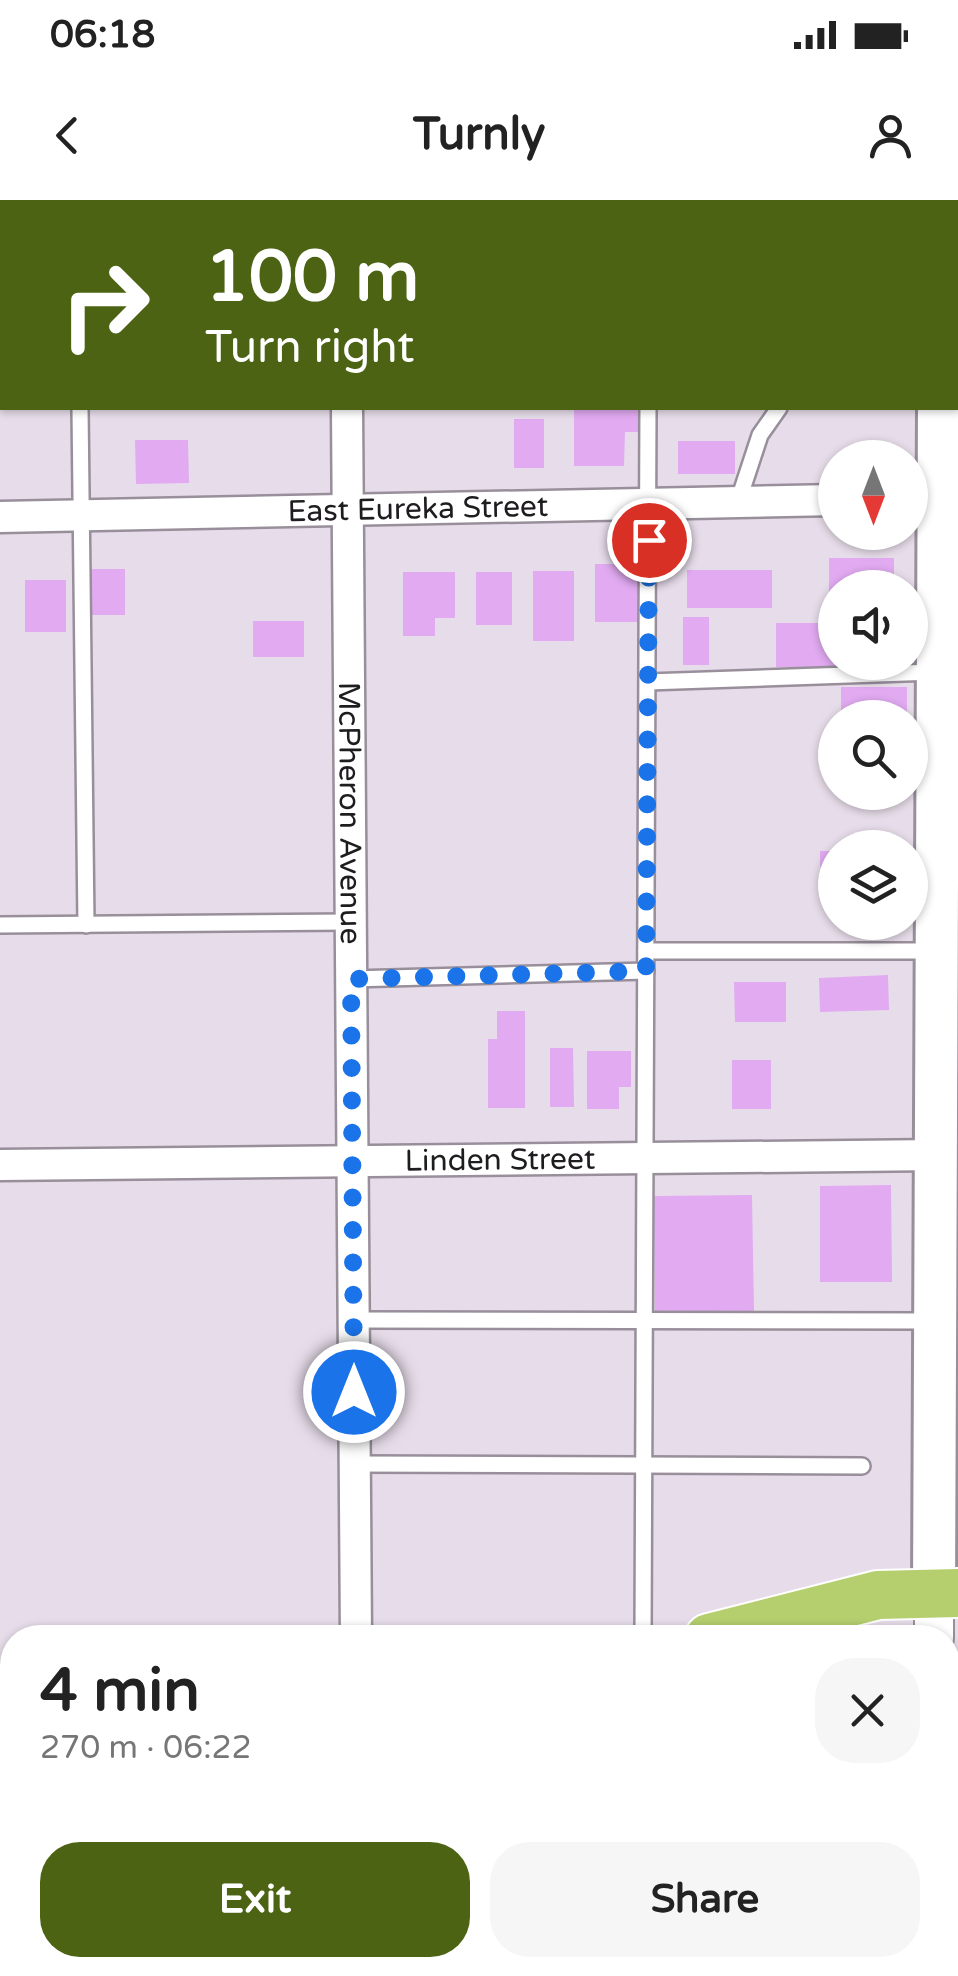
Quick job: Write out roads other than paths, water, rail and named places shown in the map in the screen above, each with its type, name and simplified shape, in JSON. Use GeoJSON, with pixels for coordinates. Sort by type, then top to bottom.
{"type":"FeatureCollection","features":[{"type":"Feature","properties":{"kind":"main road"},"geometry":{"type":"LineString","coordinates":[[760,1625],[878,1595],[942,1608],[941,1385],[936,1321],[942,1235],[938,1155],[939,951],[949,671],[936,498],[939,410]]}},
{"type":"Feature","properties":{"kind":"street","name":"McPheron Avenue"},"geometry":{"type":"LineString","coordinates":[[347,410],[356,1625]]}},
{"type":"Feature","properties":{"kind":"street","name":"East Eureka Street"},"geometry":{"type":"LineString","coordinates":[[0,517],[818,500]]}},
{"type":"Feature","properties":{"kind":"street","name":"Linden Street"},"geometry":{"type":"LineString","coordinates":[[0,1165],[938,1155]]}},
{"type":"Feature","properties":{"kind":"lane"},"geometry":{"type":"LineString","coordinates":[[80,410],[86,924]]}},
{"type":"Feature","properties":{"kind":"lane"},"geometry":{"type":"LineString","coordinates":[[643,1625],[648,410]]}},
{"type":"Feature","properties":{"kind":"lane"},"geometry":{"type":"LineString","coordinates":[[738,502],[760,434],[778,410]]}},
{"type":"Feature","properties":{"kind":"lane"},"geometry":{"type":"LineString","coordinates":[[648,682],[949,671]]}},
{"type":"Feature","properties":{"kind":"lane"},"geometry":{"type":"LineString","coordinates":[[0,925],[351,922]]}},
{"type":"Feature","properties":{"kind":"lane"},"geometry":{"type":"LineString","coordinates":[[646,951],[939,951]]}},
{"type":"Feature","properties":{"kind":"lane"},"geometry":{"type":"LineString","coordinates":[[351,979],[646,971]]}},
{"type":"Feature","properties":{"kind":"lane"},"geometry":{"type":"LineString","coordinates":[[354,1320],[936,1321]]}},
{"type":"Feature","properties":{"kind":"lane"},"geometry":{"type":"LineString","coordinates":[[354,1464],[862,1466]]}}]}
